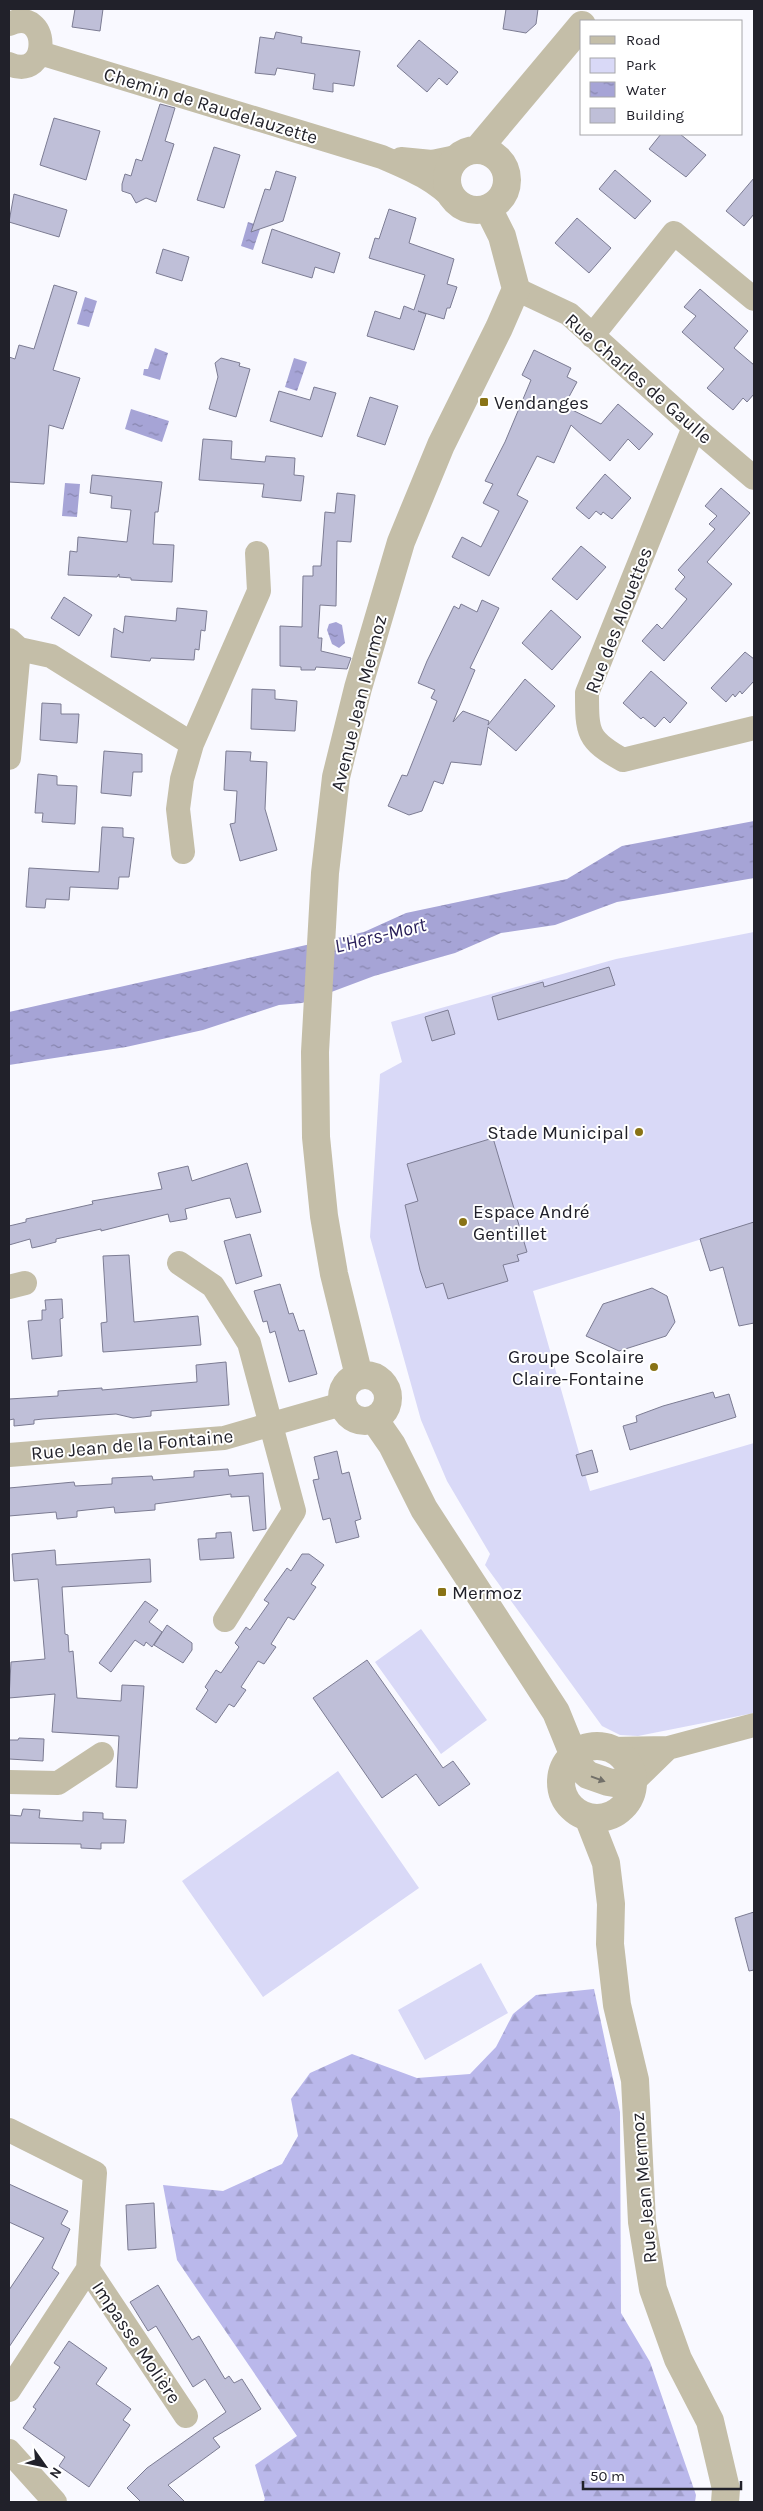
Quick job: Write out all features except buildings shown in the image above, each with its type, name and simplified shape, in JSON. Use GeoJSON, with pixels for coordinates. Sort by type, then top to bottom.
{"type":"FeatureCollection","features":[{"type":"Feature","properties":{"kind":"street"},"geometry":{"type":"LineString","coordinates":[[586,20],[595,9]]}},
{"type":"Feature","properties":{"kind":"street"},"geometry":{"type":"LineString","coordinates":[[9,64],[24,66],[34,62],[40,53],[40,37],[33,26],[22,18]]}},
{"type":"Feature","properties":{"kind":"street"},"geometry":{"type":"LineString","coordinates":[[467,153],[497,157],[504,165],[507,175],[503,195],[488,208],[476,210],[465,208],[456,202],[448,191],[446,180],[449,167],[467,153],[580,27]]}},
{"type":"Feature","properties":{"kind":"street","name":"Chemin de Raudelauzette"},"geometry":{"type":"LineString","coordinates":[[40,53],[382,157],[428,178],[442,187],[456,202]]}},
{"type":"Feature","properties":{"kind":"street","name":"Chemin de Raudelauzette"},"geometry":{"type":"LineString","coordinates":[[382,157],[432,162],[467,153]]}},
{"type":"Feature","properties":{"kind":"street"},"geometry":{"type":"LineString","coordinates":[[488,208],[502,236],[516,289]]}},
{"type":"Feature","properties":{"kind":"street"},"geometry":{"type":"LineString","coordinates":[[592,336],[674,233],[754,299]]}},
{"type":"Feature","properties":{"kind":"street","name":"Rue Charles de Gaulle"},"geometry":{"type":"LineString","coordinates":[[516,289],[569,314],[694,427],[754,478]]}},
{"type":"Feature","properties":{"kind":"street","name":"Avenue Jean Mermoz"},"geometry":{"type":"LineString","coordinates":[[359,1376],[334,1274],[324,1216],[316,1137],[315,1052],[325,873],[336,777],[358,688],[401,542],[441,445],[499,328],[516,289]]}},
{"type":"Feature","properties":{"kind":"street","name":"Rue des Alouettes"},"geometry":{"type":"LineString","coordinates":[[694,427],[587,693],[587,725],[599,747],[623,760],[754,728]]}},
{"type":"Feature","properties":{"kind":"street"},"geometry":{"type":"LineString","coordinates":[[183,852],[178,809],[182,779],[192,744],[259,591],[257,553]]}},
{"type":"Feature","properties":{"kind":"street"},"geometry":{"type":"LineString","coordinates":[[9,758],[14,644],[51,656],[192,744]]}},
{"type":"Feature","properties":{"kind":"street"},"geometry":{"type":"LineString","coordinates":[[179,1263],[213,1286],[249,1343],[294,1511],[225,1620]]}},
{"type":"Feature","properties":{"kind":"street"},"geometry":{"type":"LineString","coordinates":[[366,1374],[375,1376],[386,1388],[388,1401],[386,1409],[374,1419],[362,1421],[351,1416],[342,1404],[344,1388],[350,1380],[359,1376],[366,1374]]}},
{"type":"Feature","properties":{"kind":"street","name":"Rue Jean de la Fontaine"},"geometry":{"type":"LineString","coordinates":[[9,1455],[224,1438],[272,1426],[342,1404]]}},
{"type":"Feature","properties":{"kind":"street"},"geometry":{"type":"LineString","coordinates":[[374,1419],[392,1445],[424,1509],[556,1712],[578,1766],[588,1775],[608,1782],[633,1782],[668,1748]]}},
{"type":"Feature","properties":{"kind":"street"},"geometry":{"type":"LineString","coordinates":[[542,1689],[606,1748],[627,1762],[633,1782]]}},
{"type":"Feature","properties":{"kind":"street"},"geometry":{"type":"LineString","coordinates":[[620,1810],[601,1818],[588,1817],[577,1812],[563,1794],[562,1773],[573,1756],[584,1749],[668,1748],[754,1725]]}},
{"type":"Feature","properties":{"kind":"street"},"geometry":{"type":"LineString","coordinates":[[9,1782],[58,1784],[102,1754]]}},
{"type":"Feature","properties":{"kind":"street","name":"Rue Jean Mermoz"},"geometry":{"type":"LineString","coordinates":[[606,1863],[612,1827],[620,1810],[627,1802],[633,1782]]}},
{"type":"Feature","properties":{"kind":"street","name":"Rue Jean Mermoz"},"geometry":{"type":"LineString","coordinates":[[588,1817],[606,1863],[611,1904],[610,1944],[617,2004],[635,2080],[642,2222],[653,2289],[678,2359],[710,2421],[726,2489],[725,2502]]}},
{"type":"Feature","properties":{"kind":"street","name":"Impasse Molière"},"geometry":{"type":"LineString","coordinates":[[9,2130],[95,2173],[88,2269],[9,2390]]}},
{"type":"Feature","properties":{"kind":"street","name":"Impasse Molière"},"geometry":{"type":"LineString","coordinates":[[88,2269],[186,2416]]}},
{"type":"Feature","properties":{"kind":"street"},"geometry":{"type":"LineString","coordinates":[[9,2451],[55,2502]]}},
{"type":"Feature","properties":{"kind":"green space"},"geometry":{"type":"Polygon","coordinates":[[[754,932],[754,1223],[533,1291],[590,1491],[754,1443],[754,1713],[638,1736],[620,1735],[602,1726],[485,1565],[490,1554],[447,1481],[421,1420],[370,1237],[380,1074],[402,1062],[391,1022],[616,959],[754,932]]]}},
{"type":"Feature","properties":{"kind":"green space"},"geometry":{"type":"Polygon","coordinates":[[[421,1629],[487,1720],[441,1754],[375,1662],[421,1629]]]}},
{"type":"Feature","properties":{"kind":"green space"},"geometry":{"type":"Polygon","coordinates":[[[338,1771],[419,1888],[263,1997],[182,1881],[338,1771]]]}},
{"type":"Feature","properties":{"kind":"green space"},"geometry":{"type":"Polygon","coordinates":[[[481,1963],[508,2013],[425,2060],[398,2010],[481,1963]]]}},
{"type":"Feature","properties":{"kind":"green space"},"geometry":{"type":"Polygon","coordinates":[[[594,1989],[620,2112],[621,2313],[650,2362],[696,2495],[695,2502],[263,2502],[265,2499],[255,2465],[297,2436],[177,2260],[163,2185],[223,2191],[282,2164],[298,2136],[291,2099],[310,2073],[352,2054],[417,2078],[470,2074],[496,2047],[513,2014],[536,1995],[594,1989]]]}},
{"type":"Feature","properties":{"kind":"water"},"geometry":{"type":"Polygon","coordinates":[[[248,222],[261,226],[253,250],[241,246],[248,222]]]}},
{"type":"Feature","properties":{"kind":"water"},"geometry":{"type":"Polygon","coordinates":[[[85,297],[97,301],[89,327],[77,324],[85,297]]]}},
{"type":"Feature","properties":{"kind":"water"},"geometry":{"type":"Polygon","coordinates":[[[155,348],[168,353],[160,380],[143,375],[144,369],[148,369],[155,348]]]}},
{"type":"Feature","properties":{"kind":"water"},"geometry":{"type":"Polygon","coordinates":[[[294,358],[307,362],[297,391],[285,387],[294,358]]]}},
{"type":"Feature","properties":{"kind":"water"},"geometry":{"type":"Polygon","coordinates":[[[131,409],[169,421],[162,442],[125,429],[131,409]]]}},
{"type":"Feature","properties":{"kind":"water"},"geometry":{"type":"Polygon","coordinates":[[[65,483],[80,484],[77,517],[62,516],[65,483]]]}},
{"type":"Feature","properties":{"kind":"water"},"geometry":{"type":"Polygon","coordinates":[[[336,622],[342,625],[345,643],[339,648],[332,644],[327,630],[329,624],[336,622]]]}},
{"type":"Feature","properties":{"kind":"water","name":"L'Hers-Mort"},"geometry":{"type":"Polygon","coordinates":[[[754,821],[754,878],[617,902],[555,925],[501,933],[455,953],[374,976],[302,1003],[279,1005],[203,1030],[126,1047],[9,1065],[9,1012],[364,932],[406,913],[567,879],[622,846],[754,821]]]}},
{"type":"Feature","properties":{"kind":"place","name":"Vendanges"},"geometry":{"type":"Point","coordinates":[484,402]}},
{"type":"Feature","properties":{"kind":"place","name":"Stade Municipal"},"geometry":{"type":"Point","coordinates":[639,1132]}},
{"type":"Feature","properties":{"kind":"place","name":"Espace André Gentillet"},"geometry":{"type":"Point","coordinates":[463,1222]}},
{"type":"Feature","properties":{"kind":"place","name":"Groupe Scolaire Claire-Fontaine"},"geometry":{"type":"Point","coordinates":[654,1367]}},
{"type":"Feature","properties":{"kind":"place","name":"Mermoz"},"geometry":{"type":"Point","coordinates":[442,1592]}}]}
